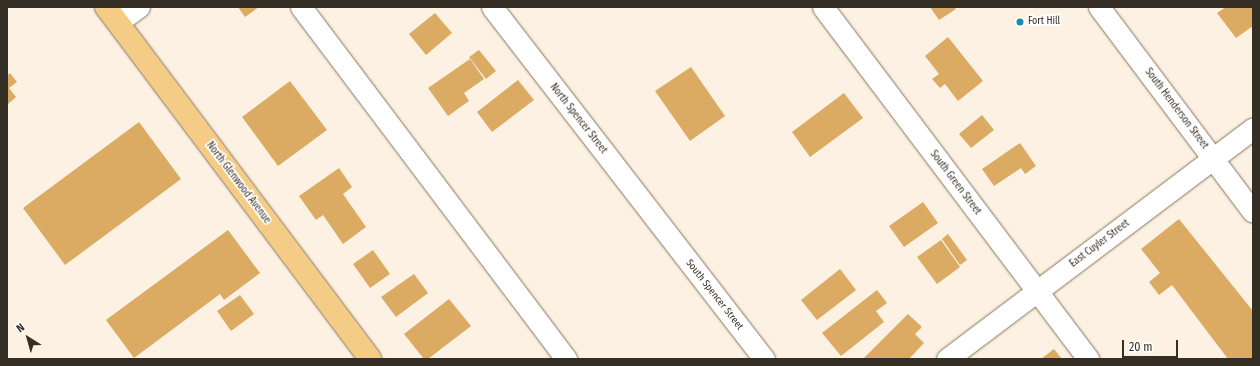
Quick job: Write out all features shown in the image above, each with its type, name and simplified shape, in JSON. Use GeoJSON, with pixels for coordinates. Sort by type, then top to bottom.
{"type":"FeatureCollection","features":[{"type":"Feature","properties":{"kind":"main road","name":"North Glenwood Avenue"},"geometry":{"type":"LineString","coordinates":[[112,15],[370,359]]}},
{"type":"Feature","properties":{"kind":"street"},"geometry":{"type":"LineString","coordinates":[[112,15],[139,7]]}},
{"type":"Feature","properties":{"kind":"street"},"geometry":{"type":"LineString","coordinates":[[301,7],[566,359]]}},
{"type":"Feature","properties":{"kind":"street","name":"North Spencer Street"},"geometry":{"type":"LineString","coordinates":[[492,7],[665,231]]}},
{"type":"Feature","properties":{"kind":"street","name":"South Green Street"},"geometry":{"type":"LineString","coordinates":[[823,7],[1088,359]]}},
{"type":"Feature","properties":{"kind":"street","name":"South Henderson Street"},"geometry":{"type":"LineString","coordinates":[[1099,7],[1253,212]]}},
{"type":"Feature","properties":{"kind":"street","name":"East Cuyler Street"},"geometry":{"type":"LineString","coordinates":[[947,359],[1253,128]]}},
{"type":"Feature","properties":{"kind":"street","name":"South Spencer Street"},"geometry":{"type":"LineString","coordinates":[[665,231],[764,359]]}},
{"type":"Feature","properties":{"kind":"building"},"geometry":{"type":"Polygon","coordinates":[[[238,7],[259,7],[245,17],[238,7]]]}},
{"type":"Feature","properties":{"kind":"building"},"geometry":{"type":"Polygon","coordinates":[[[930,7],[954,7],[956,9],[939,20],[930,7]]]}},
{"type":"Feature","properties":{"kind":"building"},"geometry":{"type":"Polygon","coordinates":[[[1226,7],[1253,7],[1253,26],[1236,38],[1217,13],[1226,7]]]}},
{"type":"Feature","properties":{"kind":"building"},"geometry":{"type":"Polygon","coordinates":[[[435,13],[452,33],[426,55],[409,34],[435,13]]]}},
{"type":"Feature","properties":{"kind":"building"},"geometry":{"type":"Polygon","coordinates":[[[948,37],[983,81],[958,101],[945,84],[940,88],[932,79],[939,74],[925,56],[948,37]]]}},
{"type":"Feature","properties":{"kind":"building"},"geometry":{"type":"Polygon","coordinates":[[[479,50],[496,71],[486,79],[469,57],[479,50]]]}},
{"type":"Feature","properties":{"kind":"building"},"geometry":{"type":"Polygon","coordinates":[[[470,59],[484,79],[464,93],[469,101],[448,116],[428,88],[470,59]]]}},
{"type":"Feature","properties":{"kind":"building"},"geometry":{"type":"Polygon","coordinates":[[[691,67],[725,116],[690,141],[655,91],[691,67]]]}},
{"type":"Feature","properties":{"kind":"building"},"geometry":{"type":"Polygon","coordinates":[[[10,73],[17,82],[9,88],[16,97],[7,105],[7,76],[10,73]]]}},
{"type":"Feature","properties":{"kind":"building"},"geometry":{"type":"Polygon","coordinates":[[[518,80],[534,100],[492,132],[477,112],[518,80]]]}},
{"type":"Feature","properties":{"kind":"building"},"geometry":{"type":"Polygon","coordinates":[[[290,81],[327,130],[278,166],[242,117],[290,81]]]}},
{"type":"Feature","properties":{"kind":"building"},"geometry":{"type":"Polygon","coordinates":[[[844,93],[863,118],[810,157],[792,132],[844,93]]]}},
{"type":"Feature","properties":{"kind":"building"},"geometry":{"type":"Polygon","coordinates":[[[982,115],[994,130],[971,148],[959,134],[982,115]]]}},
{"type":"Feature","properties":{"kind":"building"},"geometry":{"type":"Polygon","coordinates":[[[139,122],[181,179],[65,265],[23,208],[139,122]]]}},
{"type":"Feature","properties":{"kind":"building"},"geometry":{"type":"Polygon","coordinates":[[[1020,143],[1036,166],[1025,174],[1021,168],[994,186],[982,169],[1020,143]]]}},
{"type":"Feature","properties":{"kind":"building"},"geometry":{"type":"Polygon","coordinates":[[[339,168],[352,187],[343,194],[366,227],[343,244],[323,215],[316,220],[299,196],[339,168]]]}},
{"type":"Feature","properties":{"kind":"building"},"geometry":{"type":"Polygon","coordinates":[[[923,202],[938,223],[904,247],[889,226],[923,202]]]}},
{"type":"Feature","properties":{"kind":"building"},"geometry":{"type":"Polygon","coordinates":[[[1179,219],[1253,311],[1253,359],[1228,359],[1172,285],[1159,295],[1149,282],[1160,273],[1141,249],[1179,219]]]}},
{"type":"Feature","properties":{"kind":"building"},"geometry":{"type":"Polygon","coordinates":[[[228,230],[260,273],[224,300],[220,294],[134,358],[106,320],[228,230]]]}},
{"type":"Feature","properties":{"kind":"building"},"geometry":{"type":"Polygon","coordinates":[[[948,234],[967,260],[960,265],[942,239],[948,234]]]}},
{"type":"Feature","properties":{"kind":"building"},"geometry":{"type":"Polygon","coordinates":[[[941,240],[960,267],[937,284],[917,257],[941,240]]]}},
{"type":"Feature","properties":{"kind":"building"},"geometry":{"type":"Polygon","coordinates":[[[373,250],[390,274],[370,288],[353,264],[373,250]]]}},
{"type":"Feature","properties":{"kind":"building"},"geometry":{"type":"Polygon","coordinates":[[[840,269],[856,290],[817,320],[801,300],[840,269]]]}},
{"type":"Feature","properties":{"kind":"building"},"geometry":{"type":"Polygon","coordinates":[[[414,274],[428,293],[396,317],[381,297],[414,274]]]}},
{"type":"Feature","properties":{"kind":"building"},"geometry":{"type":"Polygon","coordinates":[[[877,290],[887,303],[876,311],[884,322],[841,356],[822,333],[877,290]]]}},
{"type":"Feature","properties":{"kind":"building"},"geometry":{"type":"Polygon","coordinates":[[[240,295],[254,314],[231,331],[217,311],[240,295]]]}},
{"type":"Feature","properties":{"kind":"building"},"geometry":{"type":"Polygon","coordinates":[[[449,299],[471,326],[428,359],[424,359],[404,334],[449,299]]]}},
{"type":"Feature","properties":{"kind":"building"},"geometry":{"type":"Polygon","coordinates":[[[908,314],[922,327],[915,334],[924,343],[909,359],[863,359],[908,314]]]}},
{"type":"Feature","properties":{"kind":"building"},"geometry":{"type":"Polygon","coordinates":[[[1054,349],[1062,359],[1041,359],[1054,349]]]}},
{"type":"Feature","properties":{"kind":"place","name":"Fort Hill"},"geometry":{"type":"Point","coordinates":[1020,22]}}]}
